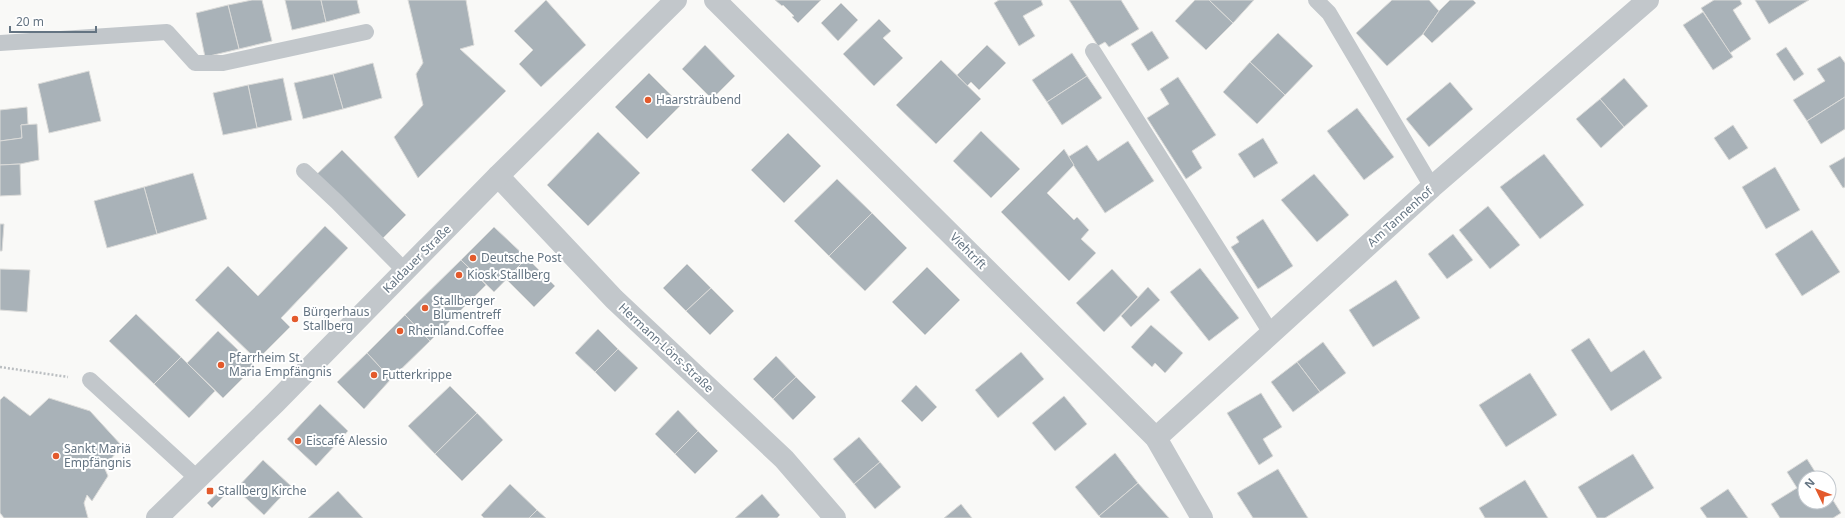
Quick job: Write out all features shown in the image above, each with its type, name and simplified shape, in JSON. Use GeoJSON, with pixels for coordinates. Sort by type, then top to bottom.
{"type":"FeatureCollection","features":[{"type":"Feature","properties":{"kind":"street","name":"Kaldauer Straße"},"geometry":{"type":"LineString","coordinates":[[157,518],[275,403],[498,176],[676,0]]}},
{"type":"Feature","properties":{"kind":"street","name":"Viehtrift"},"geometry":{"type":"LineString","coordinates":[[714,0],[1156,438],[1202,518]]}},
{"type":"Feature","properties":{"kind":"street","name":"Am Tannenhof"},"geometry":{"type":"LineString","coordinates":[[1156,438],[1432,187],[1648,0]]}},
{"type":"Feature","properties":{"kind":"street","name":"Hermann-Löns-Straße"},"geometry":{"type":"LineString","coordinates":[[498,176],[614,299],[784,459],[835,518]]}},
{"type":"Feature","properties":{"kind":"lane"},"geometry":{"type":"LineString","coordinates":[[1316,0],[1329,13],[1432,187]]}},
{"type":"Feature","properties":{"kind":"lane"},"geometry":{"type":"LineString","coordinates":[[0,42],[167,32],[195,63],[223,63],[366,32]]}},
{"type":"Feature","properties":{"kind":"lane"},"geometry":{"type":"LineString","coordinates":[[1093,50],[1271,333]]}},
{"type":"Feature","properties":{"kind":"lane"},"geometry":{"type":"LineString","coordinates":[[304,171],[338,202],[405,271]]}},
{"type":"Feature","properties":{"kind":"lane"},"geometry":{"type":"LineString","coordinates":[[90,380],[197,478]]}},
{"type":"Feature","properties":{"kind":"path"},"geometry":{"type":"LineString","coordinates":[[0,367],[90,380]]}},
{"type":"Feature","properties":{"kind":"building"},"geometry":{"type":"Polygon","coordinates":[[[252,0],[262,0],[272,41],[239,49],[228,5],[252,0]]]}},
{"type":"Feature","properties":{"kind":"building"},"geometry":{"type":"Polygon","coordinates":[[[285,0],[321,0],[326,22],[292,30],[285,0]]]}},
{"type":"Feature","properties":{"kind":"building"},"geometry":{"type":"Polygon","coordinates":[[[321,0],[357,0],[360,13],[326,22],[321,0]]]}},
{"type":"Feature","properties":{"kind":"building"},"geometry":{"type":"Polygon","coordinates":[[[408,0],[466,0],[474,45],[460,49],[506,91],[418,178],[394,137],[423,105],[416,74],[423,63],[408,0]]]}},
{"type":"Feature","properties":{"kind":"building"},"geometry":{"type":"Polygon","coordinates":[[[546,0],[586,45],[541,87],[519,64],[533,50],[514,31],[546,0]]]}},
{"type":"Feature","properties":{"kind":"building"},"geometry":{"type":"Polygon","coordinates":[[[775,0],[821,0],[798,23],[792,17],[794,16],[783,5],[782,6],[775,0]]]}},
{"type":"Feature","properties":{"kind":"building"},"geometry":{"type":"Polygon","coordinates":[[[999,0],[1041,0],[1043,5],[1023,16],[1035,36],[1019,46],[994,3],[999,0]]]}},
{"type":"Feature","properties":{"kind":"building"},"geometry":{"type":"Polygon","coordinates":[[[1069,0],[1121,0],[1139,29],[1109,47],[1105,42],[1098,46],[1069,0]]]}},
{"type":"Feature","properties":{"kind":"building"},"geometry":{"type":"Polygon","coordinates":[[[1195,0],[1209,0],[1233,23],[1206,50],[1175,21],[1195,0]]]}},
{"type":"Feature","properties":{"kind":"building"},"geometry":{"type":"Polygon","coordinates":[[[1209,0],[1254,0],[1233,23],[1209,0]]]}},
{"type":"Feature","properties":{"kind":"building"},"geometry":{"type":"Polygon","coordinates":[[[1392,0],[1429,0],[1439,11],[1423,34],[1387,66],[1356,33],[1392,0]]]}},
{"type":"Feature","properties":{"kind":"building"},"geometry":{"type":"Polygon","coordinates":[[[1450,0],[1473,0],[1476,3],[1432,43],[1423,34],[1439,11],[1450,0]]]}},
{"type":"Feature","properties":{"kind":"building"},"geometry":{"type":"Polygon","coordinates":[[[1714,0],[1740,0],[1742,4],[1733,10],[1751,39],[1730,53],[1701,8],[1714,0]]]}},
{"type":"Feature","properties":{"kind":"building"},"geometry":{"type":"Polygon","coordinates":[[[1755,0],[1809,0],[1769,24],[1755,0]]]}},
{"type":"Feature","properties":{"kind":"building"},"geometry":{"type":"Polygon","coordinates":[[[841,3],[858,20],[838,41],[821,23],[841,3]]]}},
{"type":"Feature","properties":{"kind":"building"},"geometry":{"type":"Polygon","coordinates":[[[228,5],[239,49],[205,57],[196,13],[228,5]]]}},
{"type":"Feature","properties":{"kind":"building"},"geometry":{"type":"Polygon","coordinates":[[[1703,12],[1733,57],[1713,70],[1683,25],[1703,12]]]}},
{"type":"Feature","properties":{"kind":"building"},"geometry":{"type":"Polygon","coordinates":[[[879,19],[891,31],[883,38],[903,58],[874,86],[843,54],[879,19]]]}},
{"type":"Feature","properties":{"kind":"building"},"geometry":{"type":"Polygon","coordinates":[[[1152,31],[1169,58],[1148,71],[1131,44],[1152,31]]]}},
{"type":"Feature","properties":{"kind":"building"},"geometry":{"type":"Polygon","coordinates":[[[1278,33],[1313,66],[1285,95],[1250,62],[1278,33]]]}},
{"type":"Feature","properties":{"kind":"building"},"geometry":{"type":"Polygon","coordinates":[[[705,45],[735,76],[712,99],[682,69],[705,45]]]}},
{"type":"Feature","properties":{"kind":"building"},"geometry":{"type":"Polygon","coordinates":[[[987,45],[1006,63],[979,90],[971,82],[967,86],[957,75],[987,45]]]}},
{"type":"Feature","properties":{"kind":"building"},"geometry":{"type":"Polygon","coordinates":[[[1786,47],[1804,74],[1794,81],[1776,54],[1786,47]]]}},
{"type":"Feature","properties":{"kind":"building"},"geometry":{"type":"Polygon","coordinates":[[[1072,53],[1087,76],[1047,102],[1032,80],[1072,53]]]}},
{"type":"Feature","properties":{"kind":"building"},"geometry":{"type":"Polygon","coordinates":[[[1840,56],[1845,63],[1845,97],[1807,121],[1793,100],[1825,81],[1817,69],[1840,56]]]}},
{"type":"Feature","properties":{"kind":"building"},"geometry":{"type":"Polygon","coordinates":[[[941,60],[981,99],[936,144],[896,105],[941,60]]]}},
{"type":"Feature","properties":{"kind":"building"},"geometry":{"type":"Polygon","coordinates":[[[1250,62],[1285,95],[1257,124],[1223,92],[1250,62]]]}},
{"type":"Feature","properties":{"kind":"building"},"geometry":{"type":"Polygon","coordinates":[[[373,63],[382,98],[343,109],[333,74],[373,63]]]}},
{"type":"Feature","properties":{"kind":"building"},"geometry":{"type":"Polygon","coordinates":[[[89,71],[101,121],[49,133],[38,84],[89,71]]]}},
{"type":"Feature","properties":{"kind":"building"},"geometry":{"type":"Polygon","coordinates":[[[649,73],[681,105],[647,139],[615,107],[649,73]]]}},
{"type":"Feature","properties":{"kind":"building"},"geometry":{"type":"Polygon","coordinates":[[[333,74],[343,109],[303,119],[294,83],[333,74]]]}},
{"type":"Feature","properties":{"kind":"building"},"geometry":{"type":"Polygon","coordinates":[[[1087,76],[1102,98],[1062,125],[1047,102],[1087,76]]]}},
{"type":"Feature","properties":{"kind":"building"},"geometry":{"type":"Polygon","coordinates":[[[1178,77],[1216,135],[1192,151],[1202,168],[1186,179],[1147,118],[1169,104],[1160,89],[1178,77]]]}},
{"type":"Feature","properties":{"kind":"building"},"geometry":{"type":"Polygon","coordinates":[[[283,78],[292,120],[257,128],[248,85],[283,78]]]}},
{"type":"Feature","properties":{"kind":"building"},"geometry":{"type":"Polygon","coordinates":[[[1624,78],[1648,106],[1624,127],[1600,99],[1624,78]]]}},
{"type":"Feature","properties":{"kind":"building"},"geometry":{"type":"Polygon","coordinates":[[[1450,82],[1473,109],[1429,147],[1406,119],[1450,82]]]}},
{"type":"Feature","properties":{"kind":"building"},"geometry":{"type":"Polygon","coordinates":[[[248,85],[257,128],[223,135],[213,93],[248,85]]]}},
{"type":"Feature","properties":{"kind":"building"},"geometry":{"type":"Polygon","coordinates":[[[1845,97],[1845,129],[1821,144],[1807,121],[1845,97]]]}},
{"type":"Feature","properties":{"kind":"building"},"geometry":{"type":"Polygon","coordinates":[[[1600,99],[1624,127],[1601,148],[1576,119],[1600,99]]]}},
{"type":"Feature","properties":{"kind":"building"},"geometry":{"type":"Polygon","coordinates":[[[27,107],[28,124],[21,125],[22,138],[0,141],[0,110],[27,107]]]}},
{"type":"Feature","properties":{"kind":"building"},"geometry":{"type":"Polygon","coordinates":[[[1357,108],[1394,157],[1364,180],[1327,131],[1357,108]]]}},
{"type":"Feature","properties":{"kind":"building"},"geometry":{"type":"Polygon","coordinates":[[[37,124],[39,160],[20,164],[0,165],[0,141],[22,138],[21,125],[37,124]]]}},
{"type":"Feature","properties":{"kind":"building"},"geometry":{"type":"Polygon","coordinates":[[[1733,125],[1748,148],[1729,160],[1714,138],[1733,125]]]}},
{"type":"Feature","properties":{"kind":"building"},"geometry":{"type":"Polygon","coordinates":[[[981,131],[1020,169],[991,198],[953,161],[981,131]]]}},
{"type":"Feature","properties":{"kind":"building"},"geometry":{"type":"Polygon","coordinates":[[[598,132],[640,173],[588,226],[547,185],[598,132]]]}},
{"type":"Feature","properties":{"kind":"building"},"geometry":{"type":"Polygon","coordinates":[[[788,133],[821,166],[784,203],[751,170],[788,133]]]}},
{"type":"Feature","properties":{"kind":"building"},"geometry":{"type":"Polygon","coordinates":[[[1263,138],[1278,163],[1254,178],[1238,154],[1263,138]]]}},
{"type":"Feature","properties":{"kind":"building"},"geometry":{"type":"Polygon","coordinates":[[[1128,141],[1154,181],[1105,213],[1068,157],[1087,145],[1098,161],[1128,141]]]}},
{"type":"Feature","properties":{"kind":"building"},"geometry":{"type":"Polygon","coordinates":[[[1064,149],[1074,165],[1047,193],[1074,220],[1077,217],[1089,230],[1081,239],[1096,253],[1069,281],[1001,212],[1064,149]]]}},
{"type":"Feature","properties":{"kind":"building"},"geometry":{"type":"Polygon","coordinates":[[[342,150],[406,215],[380,241],[315,176],[342,150]]]}},
{"type":"Feature","properties":{"kind":"building"},"geometry":{"type":"Polygon","coordinates":[[[1544,154],[1584,205],[1540,239],[1500,187],[1544,154]]]}},
{"type":"Feature","properties":{"kind":"building"},"geometry":{"type":"Polygon","coordinates":[[[1845,157],[1845,187],[1843,188],[1829,166],[1845,157]]]}},
{"type":"Feature","properties":{"kind":"building"},"geometry":{"type":"Polygon","coordinates":[[[20,164],[21,195],[0,196],[0,165],[20,164]]]}},
{"type":"Feature","properties":{"kind":"building"},"geometry":{"type":"Polygon","coordinates":[[[1775,167],[1800,210],[1766,229],[1742,187],[1775,167]]]}},
{"type":"Feature","properties":{"kind":"building"},"geometry":{"type":"Polygon","coordinates":[[[193,173],[207,219],[157,234],[144,187],[193,173]]]}},
{"type":"Feature","properties":{"kind":"building"},"geometry":{"type":"Polygon","coordinates":[[[1314,174],[1349,215],[1317,242],[1281,200],[1314,174]]]}},
{"type":"Feature","properties":{"kind":"building"},"geometry":{"type":"Polygon","coordinates":[[[837,179],[872,213],[829,256],[794,221],[837,179]]]}},
{"type":"Feature","properties":{"kind":"building"},"geometry":{"type":"Polygon","coordinates":[[[144,187],[157,234],[107,248],[94,201],[144,187]]]}},
{"type":"Feature","properties":{"kind":"building"},"geometry":{"type":"Polygon","coordinates":[[[1488,206],[1520,245],[1490,269],[1459,230],[1488,206]]]}},
{"type":"Feature","properties":{"kind":"building"},"geometry":{"type":"Polygon","coordinates":[[[872,213],[907,248],[865,291],[829,256],[872,213]]]}},
{"type":"Feature","properties":{"kind":"building"},"geometry":{"type":"Polygon","coordinates":[[[1263,219],[1293,266],[1258,289],[1231,247],[1239,242],[1236,237],[1263,219]]]}},
{"type":"Feature","properties":{"kind":"building"},"geometry":{"type":"Polygon","coordinates":[[[0,224],[4,224],[2,251],[0,251],[0,224]]]}},
{"type":"Feature","properties":{"kind":"building"},"geometry":{"type":"Polygon","coordinates":[[[325,226],[348,248],[281,318],[290,327],[257,360],[195,300],[228,266],[258,296],[325,226]]]}},
{"type":"Feature","properties":{"kind":"building"},"geometry":{"type":"Polygon","coordinates":[[[494,227],[527,258],[494,292],[461,260],[494,227]]]}},
{"type":"Feature","properties":{"kind":"building"},"geometry":{"type":"Polygon","coordinates":[[[1812,230],[1840,272],[1802,296],[1775,254],[1812,230]]]}},
{"type":"Feature","properties":{"kind":"building"},"geometry":{"type":"Polygon","coordinates":[[[1453,234],[1473,260],[1447,279],[1428,254],[1453,234]]]}},
{"type":"Feature","properties":{"kind":"building"},"geometry":{"type":"Polygon","coordinates":[[[527,258],[555,286],[534,307],[506,279],[527,258]]]}},
{"type":"Feature","properties":{"kind":"building"},"geometry":{"type":"Polygon","coordinates":[[[461,260],[486,285],[430,341],[405,315],[461,260]]]}},
{"type":"Feature","properties":{"kind":"building"},"geometry":{"type":"Polygon","coordinates":[[[687,264],[711,288],[686,311],[663,288],[687,264]]]}},
{"type":"Feature","properties":{"kind":"building"},"geometry":{"type":"Polygon","coordinates":[[[927,267],[960,300],[925,335],[892,302],[927,267]]]}},
{"type":"Feature","properties":{"kind":"building"},"geometry":{"type":"Polygon","coordinates":[[[1200,268],[1239,318],[1209,341],[1170,292],[1200,268]]]}},
{"type":"Feature","properties":{"kind":"building"},"geometry":{"type":"Polygon","coordinates":[[[0,269],[30,270],[27,312],[0,310],[0,269]]]}},
{"type":"Feature","properties":{"kind":"building"},"geometry":{"type":"Polygon","coordinates":[[[1112,269],[1138,297],[1104,332],[1076,303],[1112,269]]]}},
{"type":"Feature","properties":{"kind":"building"},"geometry":{"type":"Polygon","coordinates":[[[1396,280],[1420,318],[1373,347],[1349,310],[1396,280]]]}},
{"type":"Feature","properties":{"kind":"building"},"geometry":{"type":"Polygon","coordinates":[[[1148,287],[1160,300],[1131,327],[1121,316],[1148,287]]]}},
{"type":"Feature","properties":{"kind":"building"},"geometry":{"type":"Polygon","coordinates":[[[711,288],[734,311],[710,335],[686,311],[711,288]]]}},
{"type":"Feature","properties":{"kind":"building"},"geometry":{"type":"Polygon","coordinates":[[[136,314],[181,357],[154,384],[109,341],[136,314]]]}},
{"type":"Feature","properties":{"kind":"building"},"geometry":{"type":"Polygon","coordinates":[[[405,315],[430,341],[391,379],[367,353],[405,315]]]}},
{"type":"Feature","properties":{"kind":"building"},"geometry":{"type":"Polygon","coordinates":[[[1151,325],[1183,353],[1165,373],[1155,363],[1152,367],[1131,347],[1151,325]]]}},
{"type":"Feature","properties":{"kind":"building"},"geometry":{"type":"Polygon","coordinates":[[[598,329],[618,349],[595,372],[575,353],[598,329]]]}},
{"type":"Feature","properties":{"kind":"building","name":"Pfarrheim St. Maria Empfängnis"},"geometry":{"type":"Polygon","coordinates":[[[218,331],[255,366],[223,398],[187,363],[218,331]]]}},
{"type":"Feature","properties":{"kind":"building"},"geometry":{"type":"Polygon","coordinates":[[[1589,338],[1611,372],[1644,350],[1662,378],[1611,411],[1571,350],[1589,338]]]}},
{"type":"Feature","properties":{"kind":"building"},"geometry":{"type":"Polygon","coordinates":[[[1323,342],[1346,373],[1320,392],[1297,362],[1323,342]]]}},
{"type":"Feature","properties":{"kind":"building"},"geometry":{"type":"Polygon","coordinates":[[[618,349],[638,368],[615,392],[595,372],[618,349]]]}},
{"type":"Feature","properties":{"kind":"building"},"geometry":{"type":"Polygon","coordinates":[[[1021,352],[1044,379],[998,418],[975,390],[1021,352]]]}},
{"type":"Feature","properties":{"kind":"building"},"geometry":{"type":"Polygon","coordinates":[[[367,353],[391,379],[364,409],[337,382],[367,353]]]}},
{"type":"Feature","properties":{"kind":"building"},"geometry":{"type":"Polygon","coordinates":[[[776,356],[796,377],[773,399],[753,379],[776,356]]]}},
{"type":"Feature","properties":{"kind":"building"},"geometry":{"type":"Polygon","coordinates":[[[181,357],[215,391],[189,418],[154,384],[181,357]]]}},
{"type":"Feature","properties":{"kind":"building"},"geometry":{"type":"Polygon","coordinates":[[[1297,362],[1320,392],[1293,412],[1271,382],[1297,362]]]}},
{"type":"Feature","properties":{"kind":"building"},"geometry":{"type":"Polygon","coordinates":[[[1530,373],[1557,415],[1506,447],[1479,405],[1530,373]]]}},
{"type":"Feature","properties":{"kind":"building"},"geometry":{"type":"Polygon","coordinates":[[[796,377],[816,397],[793,420],[773,399],[796,377]]]}},
{"type":"Feature","properties":{"kind":"building"},"geometry":{"type":"Polygon","coordinates":[[[916,385],[937,407],[922,422],[901,401],[916,385]]]}},
{"type":"Feature","properties":{"kind":"building"},"geometry":{"type":"Polygon","coordinates":[[[450,386],[477,413],[435,454],[408,426],[450,386]]]}},
{"type":"Feature","properties":{"kind":"building"},"geometry":{"type":"Polygon","coordinates":[[[1261,393],[1282,427],[1263,439],[1273,456],[1259,465],[1227,413],[1261,393]]]}},
{"type":"Feature","properties":{"kind":"building","name":"Sankt Mariä Empfängnis"},"geometry":{"type":"Polygon","coordinates":[[[4,396],[30,416],[49,398],[90,411],[122,446],[104,467],[108,476],[92,501],[87,495],[84,503],[88,518],[4,518],[0,513],[0,400],[4,396]]]}},
{"type":"Feature","properties":{"kind":"building"},"geometry":{"type":"Polygon","coordinates":[[[1064,396],[1087,424],[1055,451],[1032,423],[1064,396]]]}},
{"type":"Feature","properties":{"kind":"building"},"geometry":{"type":"Polygon","coordinates":[[[320,404],[348,431],[316,466],[287,439],[320,404]]]}},
{"type":"Feature","properties":{"kind":"building"},"geometry":{"type":"Polygon","coordinates":[[[678,410],[698,431],[675,454],[655,434],[678,410]]]}},
{"type":"Feature","properties":{"kind":"building"},"geometry":{"type":"Polygon","coordinates":[[[477,413],[503,440],[462,481],[435,454],[477,413]]]}},
{"type":"Feature","properties":{"kind":"building"},"geometry":{"type":"Polygon","coordinates":[[[698,431],[718,451],[695,474],[675,454],[698,431]]]}},
{"type":"Feature","properties":{"kind":"building"},"geometry":{"type":"Polygon","coordinates":[[[859,437],[880,462],[854,484],[833,459],[859,437]]]}},
{"type":"Feature","properties":{"kind":"building"},"geometry":{"type":"Polygon","coordinates":[[[1115,453],[1138,483],[1099,516],[1075,487],[1115,453]]]}},
{"type":"Feature","properties":{"kind":"building"},"geometry":{"type":"Polygon","coordinates":[[[1633,454],[1654,488],[1605,518],[1597,518],[1578,487],[1633,454]]]}},
{"type":"Feature","properties":{"kind":"building"},"geometry":{"type":"Polygon","coordinates":[[[1807,459],[1814,470],[1797,470],[1797,488],[1787,472],[1807,459]]]}},
{"type":"Feature","properties":{"kind":"building"},"geometry":{"type":"Polygon","coordinates":[[[263,460],[291,486],[264,515],[236,489],[263,460]]]}},
{"type":"Feature","properties":{"kind":"building"},"geometry":{"type":"Polygon","coordinates":[[[880,462],[901,487],[875,509],[854,484],[880,462]]]}},
{"type":"Feature","properties":{"kind":"building"},"geometry":{"type":"Polygon","coordinates":[[[1278,469],[1308,518],[1253,518],[1237,493],[1278,469]]]}},
{"type":"Feature","properties":{"kind":"building"},"geometry":{"type":"Polygon","coordinates":[[[1525,480],[1548,518],[1485,518],[1479,508],[1525,480]]]}},
{"type":"Feature","properties":{"kind":"building"},"geometry":{"type":"Polygon","coordinates":[[[1138,483],[1169,518],[1101,518],[1099,516],[1138,483]]]}},
{"type":"Feature","properties":{"kind":"building"},"geometry":{"type":"Polygon","coordinates":[[[510,484],[537,510],[529,518],[484,518],[481,515],[510,484]]]}},
{"type":"Feature","properties":{"kind":"building"},"geometry":{"type":"Polygon","coordinates":[[[1797,488],[1797,510],[1837,510],[1837,507],[1841,513],[1833,518],[1780,518],[1771,504],[1797,488]]]}},
{"type":"Feature","properties":{"kind":"building"},"geometry":{"type":"Polygon","coordinates":[[[222,489],[227,493],[212,508],[207,503],[222,489]]]}},
{"type":"Feature","properties":{"kind":"building"},"geometry":{"type":"Polygon","coordinates":[[[1728,489],[1748,518],[1707,518],[1700,508],[1728,489]]]}},
{"type":"Feature","properties":{"kind":"building"},"geometry":{"type":"Polygon","coordinates":[[[338,491],[363,518],[308,518],[338,491]]]}},
{"type":"Feature","properties":{"kind":"building"},"geometry":{"type":"Polygon","coordinates":[[[762,494],[780,515],[777,518],[735,518],[762,494]]]}},
{"type":"Feature","properties":{"kind":"building"},"geometry":{"type":"Polygon","coordinates":[[[961,504],[972,518],[944,518],[961,504]]]}},
{"type":"Feature","properties":{"kind":"building"},"geometry":{"type":"Polygon","coordinates":[[[537,510],[546,518],[529,518],[537,510]]]}},
{"type":"Feature","properties":{"kind":"place","name":"Haarsträubend"},"geometry":{"type":"Point","coordinates":[648,100]}},
{"type":"Feature","properties":{"kind":"place","name":"Deutsche Post"},"geometry":{"type":"Point","coordinates":[473,258]}},
{"type":"Feature","properties":{"kind":"place","name":"Kiosk Stallberg"},"geometry":{"type":"Point","coordinates":[459,275]}},
{"type":"Feature","properties":{"kind":"place","name":"Stallberger Blumentreff"},"geometry":{"type":"Point","coordinates":[425,308]}},
{"type":"Feature","properties":{"kind":"place","name":"Bürgerhaus Stallberg"},"geometry":{"type":"Point","coordinates":[295,319]}},
{"type":"Feature","properties":{"kind":"place","name":"Rheinland.Coffee"},"geometry":{"type":"Point","coordinates":[400,331]}},
{"type":"Feature","properties":{"kind":"place","name":"Pfarrheim St. Maria Empfängnis"},"geometry":{"type":"Point","coordinates":[221,365]}},
{"type":"Feature","properties":{"kind":"place","name":"Futterkrippe"},"geometry":{"type":"Point","coordinates":[374,375]}},
{"type":"Feature","properties":{"kind":"place","name":"Eiscafé Alessio"},"geometry":{"type":"Point","coordinates":[298,441]}},
{"type":"Feature","properties":{"kind":"place","name":"Sankt Mariä Empfängnis"},"geometry":{"type":"Point","coordinates":[56,456]}},
{"type":"Feature","properties":{"kind":"place","name":"Stallberg Kirche"},"geometry":{"type":"Point","coordinates":[210,491]}}]}
